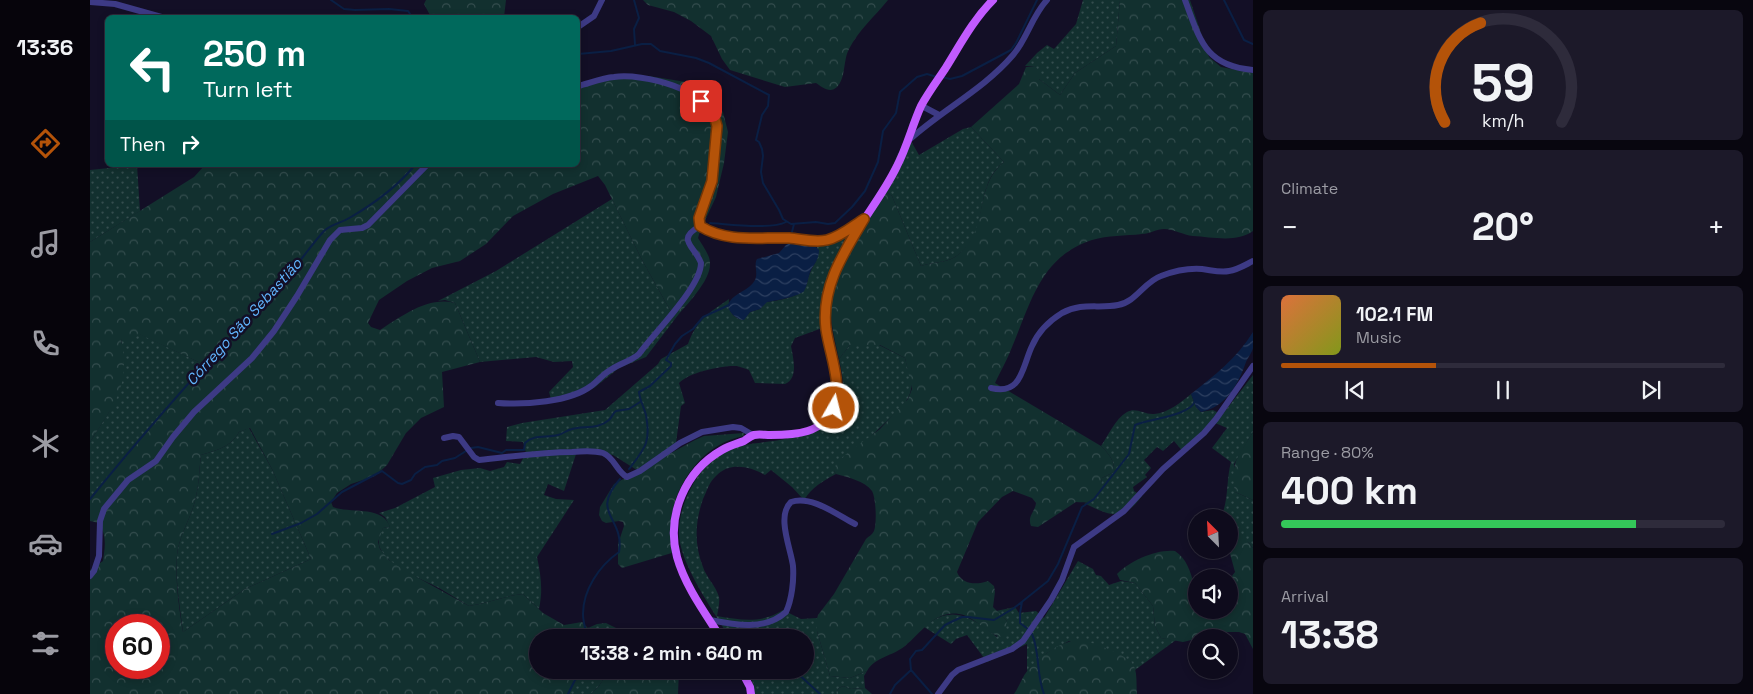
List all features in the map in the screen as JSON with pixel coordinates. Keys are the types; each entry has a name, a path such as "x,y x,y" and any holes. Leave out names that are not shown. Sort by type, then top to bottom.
{"main road":[{"path":"716,629 688,582 678,559 674,536 678,507 683,492 697,470 720,451 753,435 791,435 811,431 823,422 834,408 838,390 826,331 826,304 828,290 835,270 864,219 898,166 922,106 974,22 993,0"},
{"path":"746,679 751,694"}],"street":[{"path":"580,26 594,16 602,0"},
{"path":"908,141 939,115 975,89 1013,56 1020,46 1032,20 1047,0"},
{"path":"1185,0 1196,30 1209,53 1225,65 1236,69 1253,70"},
{"path":"90,2 115,4 154,15"},
{"path":"580,85 615,76 666,83 694,96 714,115 717,126 712,181 699,218 700,226 709,232 738,238 787,238 819,242 834,238 864,219"},
{"path":"922,106 939,115"},
{"path":"90,576 94,571 99,556 101,515 122,487 132,476 156,462 187,420 252,358 274,331 330,240 340,230 362,228 368,225 425,167"},
{"path":"498,403 523,404 580,392 591,386 612,368 633,359 639,354 675,310 698,275 701,263 688,241 688,235 692,230 700,226"},
{"path":"991,388 1000,391 1012,387 1018,381 1037,337 1052,319 1064,312 1088,305 1119,305 1125,303 1151,281 1170,273 1192,269 1228,272 1253,261"},
{"path":"938,694 958,670 1012,650 1023,641 1051,600 1062,580 1074,547 1124,511 1163,469 1211,426 1253,366"},
{"path":"444,438 459,437 474,457 479,460 558,452 586,451 602,453 608,456 623,475 627,477 640,471 680,443 702,432 733,427 741,428 753,435"},
{"path":"710,620 751,625 770,622 786,612 791,596 793,568 785,524 787,509 791,502 812,503 855,524"}],"green space":[{"path":"426,0 506,0 504,15 430,15 424,4"},
{"path":"643,0 888,0 853,42 847,53 842,79 837,87 832,90 816,83 785,87 730,70 722,59 711,36 691,21 674,12 648,5"},
{"path":"1083,0 1120,0 1116,46 1075,73 1060,95 1039,79 1035,66 1025,66 1047,45 1054,49 1076,24"},
{"path":"1120,0 1190,0 1209,57 1221,67 1253,73 1253,231 1247,235 1232,238 1193,236 1164,229 1145,234 1104,237 1074,248 1060,258 1039,285 995,383 1101,446 1114,464 1114,472 1102,478 1100,490 1096,498 1089,502 1076,502 1038,527 1031,526 1030,523 1036,503 1032,498 1013,491 1002,497 978,522 957,572 966,582 979,583 988,581 994,586 993,607 1007,621 1003,637 993,634 971,618 959,614 943,615 929,624 905,646 879,660 870,666 867,671 850,678 830,676 817,631 816,622 818,615 834,594 866,539 873,532 876,517 872,491 856,480 836,474 834,471 837,461 880,429 908,399 912,389 905,358 880,345 850,345 839,359 831,316 832,295 838,273 884,190 892,196 921,266 951,259 966,247 978,223 988,184 994,172 1004,162 971,127 1019,84 1026,67 1035,66 1040,73 1039,79 1060,95 1075,73 1116,46"},
{"path":"618,76 649,76 686,82 706,95 723,112 728,132 724,163 716,197 698,238 710,260 709,270 702,285 675,319 642,260 605,185 598,176 553,194 513,216 486,244 460,261 432,268 407,281 379,300 368,323 371,327 380,330 406,313 425,305 435,302 455,303 480,362 442,372 444,407 421,418 406,433 387,465 375,476 351,484 337,493 331,502 333,507 366,511 381,516 390,527 383,528 378,542 380,549 389,560 469,606 523,594 543,613 564,625 582,622 589,629 529,629 529,679 577,679 569,690 570,694 90,694 90,570 103,561 105,542 99,523 90,521 90,498 205,365 139,334 134,339 121,339 124,356 122,383 113,405 90,442 90,242 194,177 203,167 580,167 580,85","holes":["250,428 272,469 311,559 245,589 183,632 177,584 177,555 180,541 195,501 201,455 228,445 239,432"]},
{"path":"971,127 1004,162 994,172 988,184 979,223 967,247 951,259 921,266 892,196 884,190 898,153 902,152 911,141 919,155 963,129"},
{"path":"137,167 140,211 90,242 90,170"},
{"path":"612,199 642,260 675,319 646,357 619,368 594,388 551,399 549,392 573,367 572,361 554,362 536,357 480,362 455,303 445,300 438,301 496,271"},
{"path":"856,229 832,273 825,327 795,338 791,346 794,373 789,381 785,384 755,383 749,370 737,366 715,368 690,376 679,383 685,403 681,406 675,450 640,472 613,455 577,451 564,491 548,484 544,495 556,499 574,500 537,557 541,583 539,609 523,594 469,606 439,588 399,568 381,550 379,542 380,533 383,528 390,527 385,517 379,513 395,508 435,487 433,478 461,470 480,468 490,471 504,467 507,462 520,464 526,453 523,442 506,441 507,427 605,410 658,364 661,359 688,344 695,328 700,322 729,299 731,312 743,320 750,312 760,309 766,302 798,294 806,286 817,258 817,247 814,245 820,241 842,237"},
{"path":"138,333 205,365 90,498 90,442 109,412 122,344 121,339"},
{"path":"850,345 879,345 905,358 911,389 901,408 834,471 836,474 814,488 804,500 792,487 771,470 765,475 752,469 739,467 733,467 721,472 710,484 703,499 698,516 697,541 704,571 719,597 717,616 751,620 767,617 783,610 801,619 817,618 817,631 830,676 850,678 867,671 864,676 865,688 851,689 843,686 835,694 754,694 752,679 814,679 814,629 724,629 702,593 684,558 679,533 680,519 686,499 699,475 707,465 723,453 739,446 789,438 830,419 836,413 840,407 843,391 839,359"},
{"path":"1253,375 1253,432 1234,464 1235,492 1253,500 1253,548 1238,535 1238,509 1224,509 1231,462 1212,448 1227,428 1215,423 1184,453 1174,441 1163,451 1157,447 1144,460 1151,468 1145,475 1147,477 1133,487 1134,491 1142,496 1129,510 1116,514 1109,513 1084,503 1091,500 1097,494 1102,478 1114,472 1114,464 1111,458 1101,446 1115,423 1127,412 1134,410 1151,414 1164,412 1191,394 1196,407 1201,412 1213,410 1222,415"},
{"path":"249,428 272,469 311,559 245,589 183,632 177,584 177,555 180,541 195,501 201,455 228,445 239,432"},
{"path":"1253,432 1253,500 1235,492 1234,473 1236,460"},
{"path":"744,433 744,436 718,446 707,454 696,464 681,487 672,514 675,552 622,568 618,564 618,544 624,526 623,522 606,523 602,521 599,515 600,507 614,484 704,436"},
{"path":"1238,533 1242,535 1253,548 1253,649 1245,634 1238,632 1238,629 1188,629 1188,641 1183,642 1161,638 1155,626 1153,606 1135,583 1120,580 1117,574 1122,569 1144,557 1160,552 1175,551 1188,569 1188,619 1238,619 1238,569 1234,569 1231,559 1238,559"},
{"path":"1078,561 1093,569 1096,575 1101,576 1109,585 1121,581 1135,583 1153,606 1155,626 1161,638 1176,640 1135,670 1131,662 1069,641 1047,653 1027,671 1027,644 987,662 967,635 956,639 951,644 924,627 944,616 962,616 971,619 997,637 1007,621 996,611 1015,607 1019,613 1036,611 1044,618"},
{"path":"606,623 618,629 588,628"},
{"path":"1077,640 1090,642 1128,659 1134,666 1137,694 1014,694 1026,673 1038,660 1056,647"},
{"path":"577,679 603,679 591,694 570,694 569,690"},
{"path":"603,679 679,679 678,694 591,694"},
{"path":"843,686 851,689 865,688 872,694 835,694"}],"water":[{"path":"791,242 814,245 819,250 818,258 804,291 767,302 760,309 750,312 744,320 736,317 731,313 728,305 733,298 755,280 757,259 779,253"},
{"path":"1253,332 1253,348 1235,387 1224,400 1210,409 1201,412 1196,407 1191,394 1232,358"}],"waterway":[{"path":"331,0 344,9 389,9 408,11 411,15"},
{"path":"634,0 639,18 634,29 635,45"},
{"path":"942,77 950,79 962,76 1011,50 1037,0"},
{"path":"1224,0 1244,40 1253,44"},
{"path":"580,54 651,44 660,51 696,58 709,63 769,95 768,106 762,115 756,140 762,149 761,172 763,183 783,219 791,224 835,223 852,207 865,191 878,162 883,131 896,113 900,92 917,77 927,74 937,77"},
{"name":"Córrego São Sebastião","path":"90,499 162,413 293,270 324,231 360,212 377,200 413,167"},
{"path":"710,223 771,226 786,222"},
{"path":"792,232 794,224"},
{"path":"629,469 643,450 648,432 646,415 639,392 650,386 671,366 671,363 666,360 682,336 693,329 703,317 729,305"},
{"path":"932,694 911,670 910,659 916,651 922,650 945,625 962,617 994,620 1014,608 1048,581 1058,564 1082,507 1094,499 1129,454 1135,425 1177,414 1192,406 1195,401"},
{"path":"471,448 478,447 502,453 506,450 524,450 525,443 532,438 554,436 572,429 601,425 609,420 616,411 629,409 640,402"},
{"path":"272,534 301,523 317,514 342,492 382,471 402,484 411,480 415,474 425,467 437,465 442,461 455,458 466,451"},
{"path":"585,629 583,614 589,588 599,571 619,552 619,540 610,516 608,500 611,491 620,479"},
{"path":"1022,602 1020,623 1028,629"},
{"path":"1032,634 1044,694"},
{"path":"890,694 895,685 911,670"},
{"path":"568,694 576,679"},
{"path":"804,679 820,694"}],"route":[{"path":"701,101 714,115 717,126 712,181 710,191 700,213 700,226 709,232 723,236 756,239 802,239 819,242 834,238 864,219 835,270 828,290 825,317 826,331 838,390 834,408"}]}
